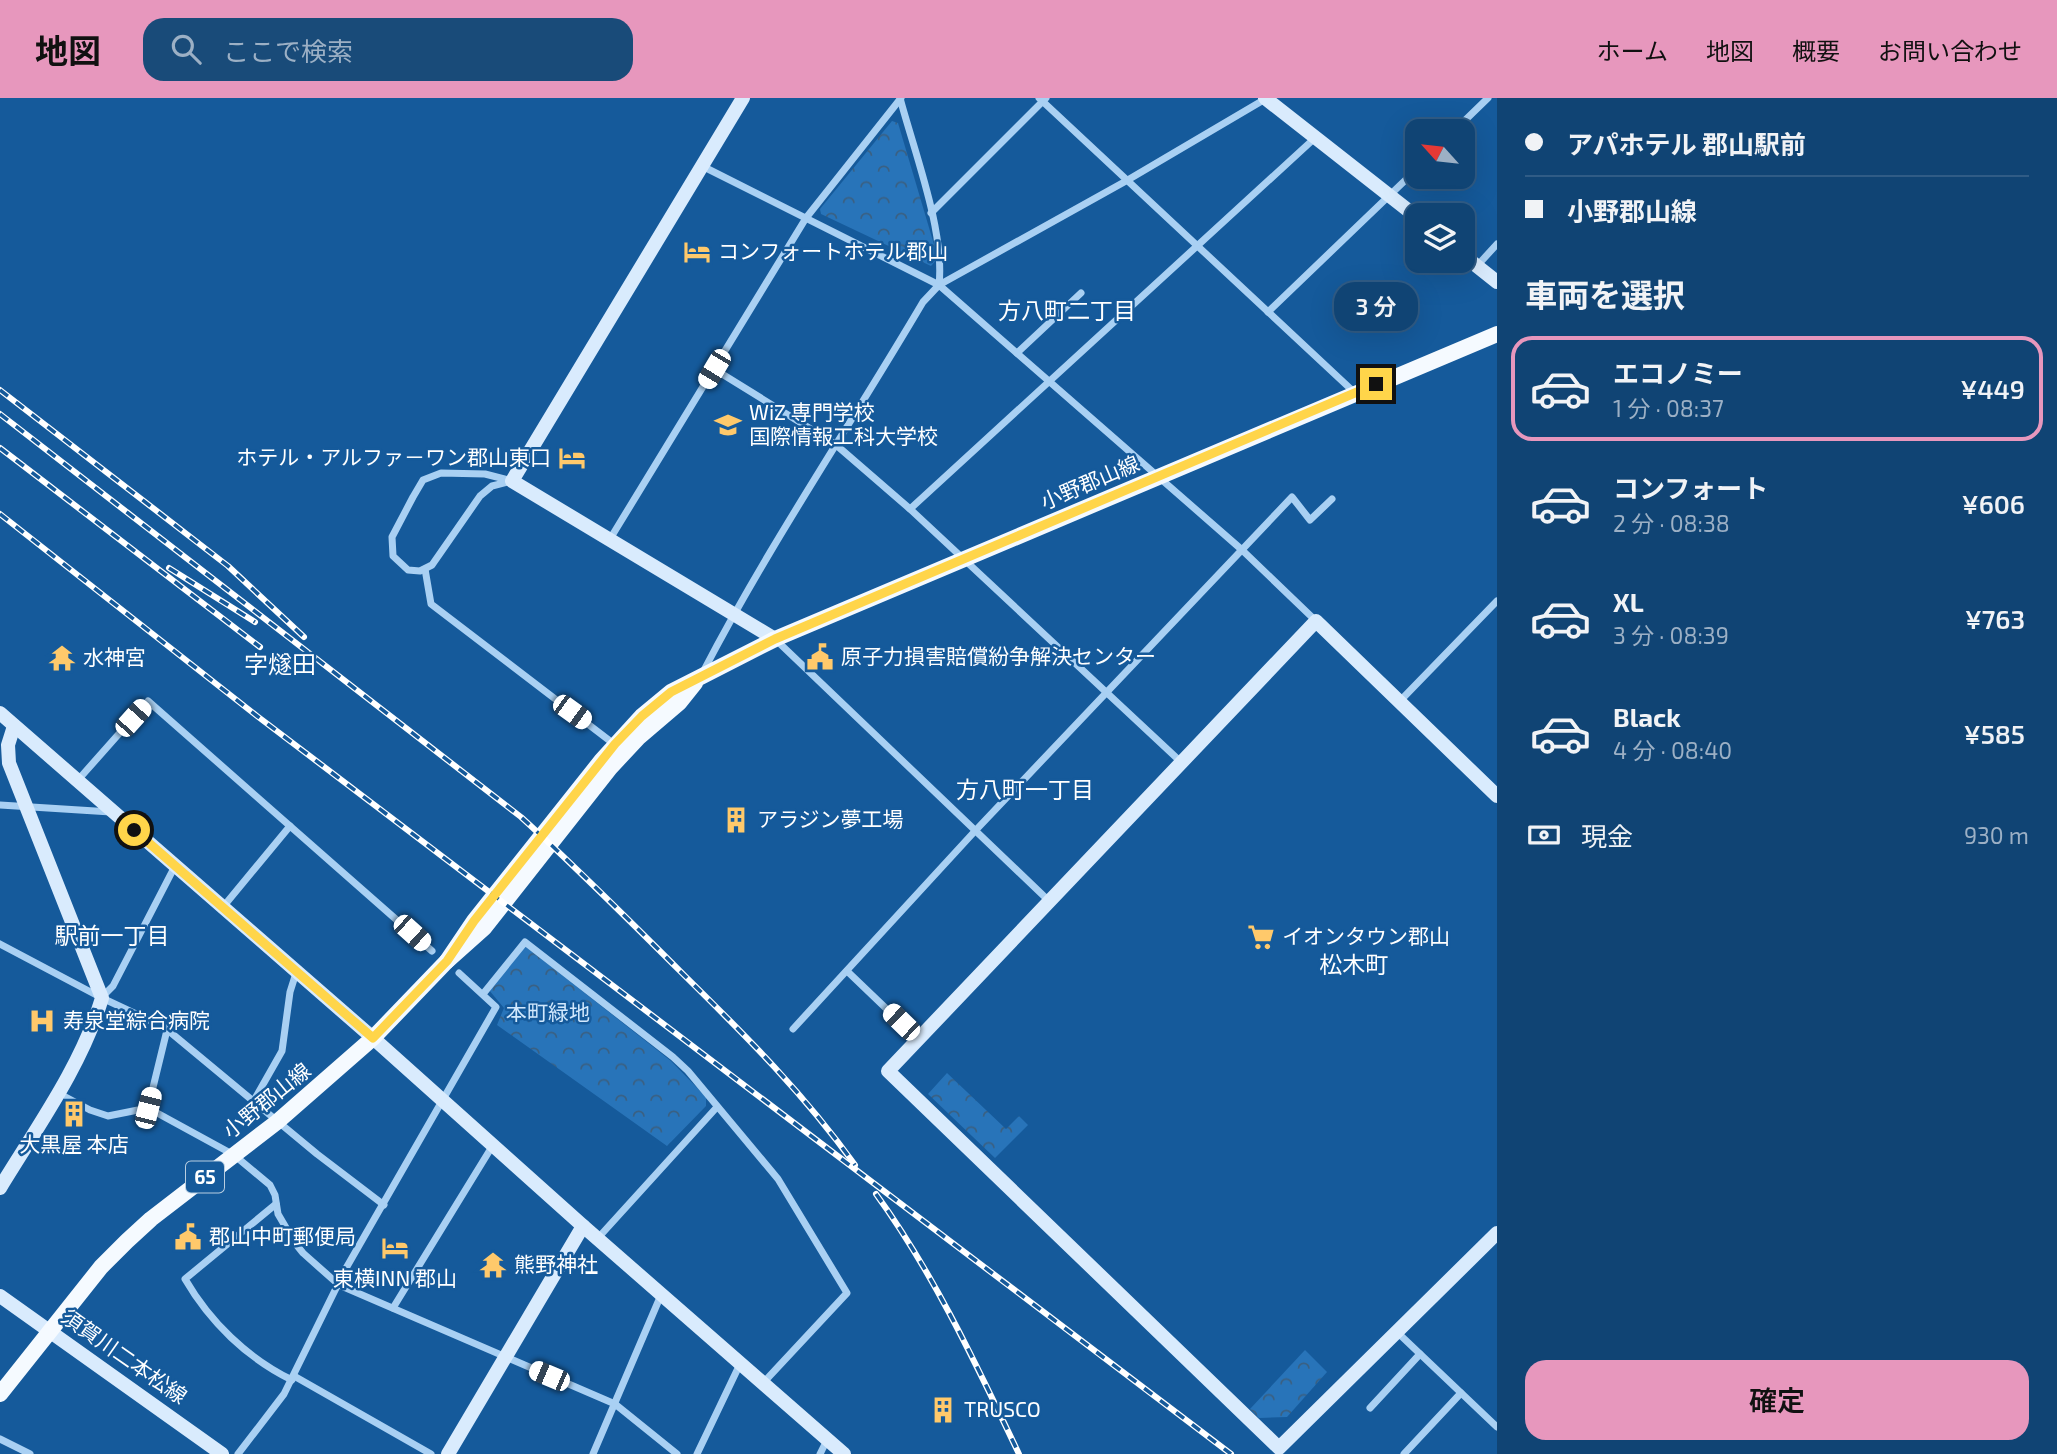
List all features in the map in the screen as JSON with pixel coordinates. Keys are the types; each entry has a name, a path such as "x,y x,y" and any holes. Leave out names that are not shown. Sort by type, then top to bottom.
{"main road":[{"name":"小野郡山線","path":"0,1394 49,1330 127,1241 151,1219 277,1122 373,1038 447,961 479,925 577,799 615,744 659,702 701,676 775,639 1497,334"},
{"name":"小野郡山線","path":"577,799 652,725 679,703 701,676"}],"street":[{"path":"743,98 512,481 492,486 480,496 438,560 425,569 412,571 401,566 393,556 390,543 423,480 435,474 460,473 495,475 512,481 775,639 1049,902"},
{"path":"900,98 931,213 941,261 939,285"},
{"path":"609,540 806,218 900,98"},
{"path":"701,676 734,613 835,444 923,302 939,285 1126,181 1266,98 1405,208"},
{"path":"1466,119 1488,98"},
{"path":"931,213 1043,99 1126,181 1354,393"},
{"path":"910,509 1316,137"},
{"path":"702,166 939,285 1241,549 1497,796"},
{"path":"1268,312 1405,181"},
{"path":"1497,244 1477,266 1497,282"},
{"path":"1017,353 1081,293"},
{"path":"714,369 835,444 910,509 1181,762"},
{"path":"793,1029 975,831 1292,497 1310,520 1332,499"},
{"path":"425,569 431,604 615,744"},
{"path":"1400,701 1497,601"},
{"path":"1316,621 888,1071 1276,1451 1497,1233"},
{"path":"78,781 148,701 432,951"},
{"path":"0,713 844,1454"},
{"path":"14,726 7,754 13,774 102,998"},
{"path":"0,805 113,812"},
{"path":"222,907 290,826"},
{"path":"0,1188 58,1093 94,1024 102,998 113,986 175,866"},
{"path":"482,994 525,942 673,1057 778,1180 847,1293 763,1383"},
{"path":"0,943 167,1030 277,1122 384,1205"},
{"path":"847,971 919,1040"},
{"path":"253,1102 282,1051 290,992 296,973"},
{"path":"238,1454 284,1394 339,1285 496,1007 459,973"},
{"path":"148,1108 167,1030"},
{"path":"58,1093 108,1116 148,1108 234,1155 270,1185 278,1214 295,1243 339,1285 615,1404 677,1454"},
{"path":"597,1239 718,1107"},
{"path":"393,1308 493,1144"},
{"path":"276,1204 185,1279 210,1315 265,1367 293,1378 431,1454"},
{"path":"448,1454 583,1226"},
{"path":"593,1454 662,1294"},
{"name":"須賀川二本松線","path":"0,1296 222,1454"},
{"path":"1396,1331 1497,1427"},
{"path":"1370,1408 1420,1354"},
{"path":"697,1454 741,1363"},
{"path":"1404,1454 1461,1393"},
{"path":"0,1439 25,1453"},
{"path":"820,1454 827,1439"}],"green space":[{"path":"892,121 898,123 938,258 931,266 821,214 820,209"},
{"name":"本町緑地","path":"525,946 671,1061 706,1097 706,1106 667,1146 497,1025 504,1008 489,990"},
{"path":"947,1073 1006,1129 1019,1116 1028,1125 995,1158 928,1094"},
{"path":"1305,1350 1327,1372 1287,1417 1259,1418 1250,1409"}],"railway":[{"path":"0,390 228,566 304,637"},
{"path":"0,414 521,817 604,895 753,1044 816,1114 855,1165"},
{"path":"0,448 260,647"},
{"path":"0,514 257,716 1231,1454"},
{"path":"169,568 255,622"},
{"path":"876,1194 935,1288 1019,1454"}],"place":[{"name":"コンフォートホテル郡山","path":"697,252"},
{"name":"WiZ 専門学校 国際情報工科大学校","path":"728,425"},
{"name":"ホテル・アルファ－ワン郡山東口","path":"572,458"},
{"name":"原子力損害賠償紛争解決センター","path":"820,657"},
{"name":"水神宮","path":"62,658"},
{"name":"アラジン夢工場","path":"736,820"},
{"name":"イオンタウン郡山","path":"1261,937"},
{"name":"寿泉堂綜合病院","path":"42,1021"},
{"name":"大黒屋 本店","path":"74,1114"},
{"name":"郡山中町郵便局","path":"188,1237"},
{"name":"東横INN 郡山","path":"395,1248"},
{"name":"熊野神社","path":"493,1265"},
{"name":"TRUSCO","path":"943,1410"}],"district":[{"name":"方八町二丁目","path":"1067,311"},
{"name":"字燧田","path":"280,665"},
{"name":"方八町一丁目","path":"1025,790"},
{"name":"駅前一丁目","path":"112,936"},
{"name":"松木町","path":"1354,965"}],"route":[{"path":"134,830 373,1038 447,961 474,921 615,744 642,716 671,692 775,639 1376,384"}]}
